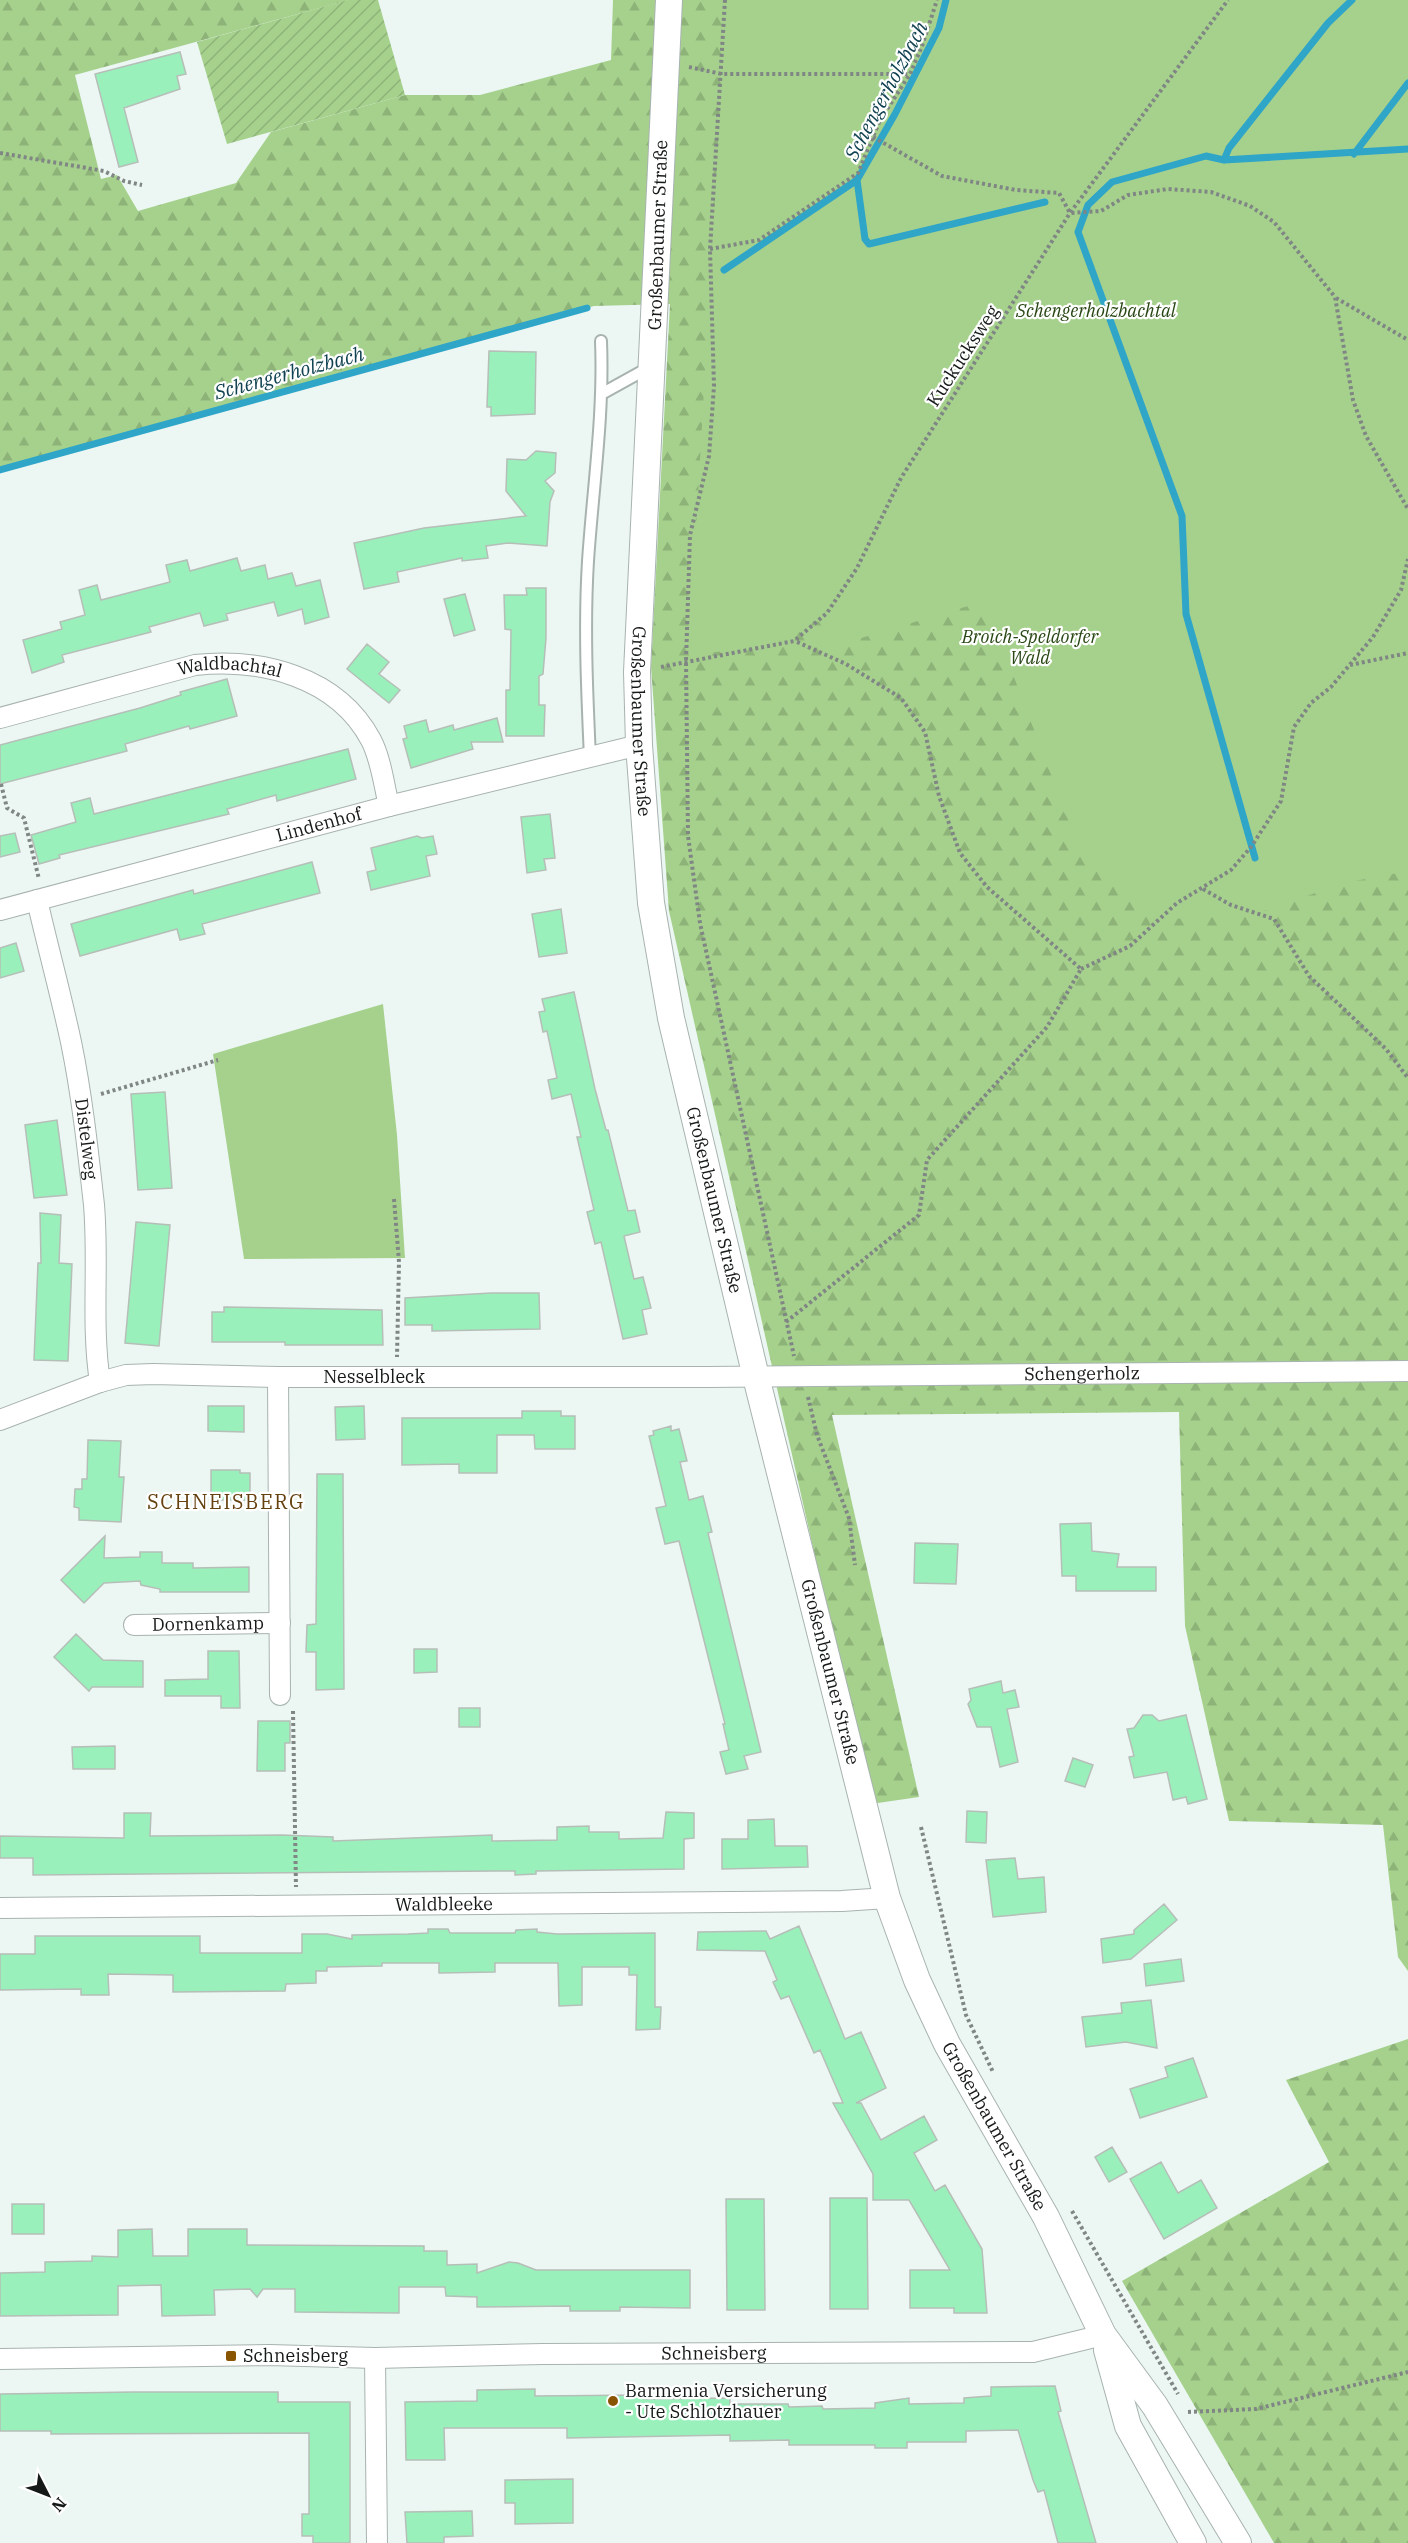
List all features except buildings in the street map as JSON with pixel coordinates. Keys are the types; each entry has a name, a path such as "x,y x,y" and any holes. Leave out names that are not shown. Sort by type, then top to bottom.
{"street":[{"name":"Großenbaumer Straße","path":"669,0 637,672 639,745 651,903 671,1018 756,1377 887,1898 917,1980 947,2044 1046,2217 1103,2335 1128,2426 1193,2543"},
{"name":"Waldbachtal","path":"0,717 195,666 219,663 269,667 296,675 318,687 356,719 371,741 389,806"},
{"name":"Lindenhof","path":"0,910 389,806 639,745"},
{"name":"Distelweg","path":"40,899 72,1043 94,1207 98,1289 95,1352 100,1382"},
{"name":"Schengerholz","path":"756,1377 1408,1371"},
{"name":"Nesselbleck","path":"0,1420 100,1382 126,1375 756,1377"},
{"name":"Dornenkamp","path":"278,1377 280,1695"},
{"name":"Dornenkamp","path":"134,1625 280,1623"},
{"name":"Waldbleeke","path":"0,1908 819,1901 887,1898"},
{"name":"Großenbaumer Straße","path":"1103,2335 1155,2406 1238,2543"},
{"name":"Schneisberg","path":"0,2359 269,2355 375,2358 543,2354 1033,2352 1103,2335"},
{"path":"375,2358 377,2543"}],"lane":[{"path":"590,758 585,661 588,562 603,393 601,341"},
{"path":"603,393 653,365"}],"path":[{"path":"725,0 710,249 714,386 709,456 690,535 686,661 688,836 700,923 798,1376 807,1394 817,1435 849,1518 855,1565"},
{"path":"710,249 759,240 858,173 880,120 909,74 922,46 937,0"},
{"name":"Kuckucksweg","path":"686,661 794,641 827,613 856,568 901,478 1070,213 1228,0"},
{"path":"665,62 722,74 909,74"},
{"path":"873,136 888,147 942,176 1016,190 1059,194 1070,213 1101,211 1128,195 1168,189 1211,192 1250,206 1274,222 1335,297 1408,340"},
{"path":"0,153 104,171 124,181 142,185"},
{"path":"1335,297 1353,400 1366,436 1408,509"},
{"path":"786,1322 919,1215 927,1160 1047,1027 1081,969 1130,946 1177,903 1231,870 1251,847 1281,801 1294,727 1311,703 1331,687 1373,637 1401,590 1408,559"},
{"path":"794,641 846,664 901,698 925,732 939,796 960,853 987,887 1081,969"},
{"path":"1349,665 1408,653"},
{"path":"1,784 8,808 24,818 40,899"},
{"path":"1203,889 1231,905 1274,918 1309,976 1386,1049 1408,1078"},
{"path":"80,1100 218,1060"},
{"path":"394,1199 399,1262 397,1376"},
{"path":"280,1695 293,1708 296,1905"},
{"path":"921,1827 966,2015 998,2082"},
{"path":"1068,2203 1194,2422"},
{"path":"1188,2412 1256,2409 1408,2372"}],"green space":[{"name":"Broich-Speldorfer Wald","path":"0,0 349,0 75,75 101,179 117,175 138,211 236,183 271,132 405,95 480,95 611,60 613,0 1408,0 1408,1971 1398,1957 1383,1825 1229,1821 1185,1626 1179,1412 832,1415 919,1797 871,1804 669,911 651,667 670,304 594,306 0,467"},
{"path":"348,0 378,0 405,95 227,144 197,42"},
{"name":"Schengerholzbachtal","path":"726,0 1408,0 1408,871 1344,883 1249,916 1169,919 1104,871 1074,835 985,601 821,650 822,622 814,621 774,640 699,655 694,641 693,584"},
{"path":"383,1004 397,1135 405,1258 244,1259 213,1054"},
{"path":"1408,2039 1408,2543 1274,2543 1122,2281 1329,2162 1286,2080"}],"waterway":[{"name":"Schengerholzbach","path":"724,270 857,180 895,114 939,28 946,0"},
{"path":"1224,160 1229,148 1328,23 1352,0"},
{"path":"1354,154 1408,83"},
{"path":"1255,858 1186,614 1182,516 1078,232 1088,205 1112,182 1206,156 1224,160 1408,149"},
{"path":"857,180 865,239 869,244 1045,202"},
{"name":"Schengerholzbach","path":"0,470 587,308"}],"place":[{"name":"Schneisberg","path":"231,2356"},
{"name":"Barmenia Versicherung - Ute Schlotzhauer","path":"613,2401"}],"district":[{"name":"SCHNEISBERG","path":"226,1502"}]}
